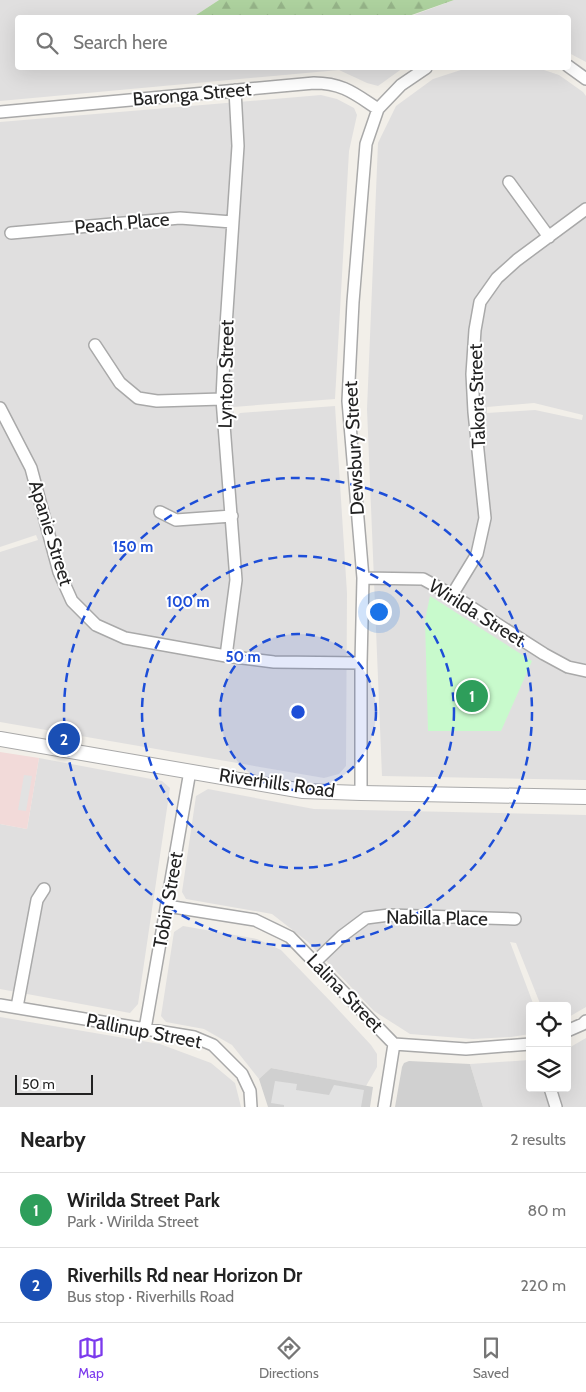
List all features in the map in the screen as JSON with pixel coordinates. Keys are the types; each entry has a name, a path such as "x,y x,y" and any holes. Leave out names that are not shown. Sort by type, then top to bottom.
{"street":[{"path":"571,68 586,79"},
{"name":"Dewsbury Street","path":"361,793 362,578 348,401 353,302 366,144 378,109 401,85 423,70"},
{"name":"Baronga Street","path":"0,112 314,83 329,83 349,90 378,109"},
{"name":"Lynton Street","path":"226,656 236,580 222,399 238,146 235,90"},
{"path":"509,182 549,237"},
{"name":"Takora Street","path":"452,594 477,554 485,518 472,374 475,330 480,302 496,278 516,260 586,209"},
{"name":"Peach Place","path":"11,233 180,218 232,222"},
{"path":"95,345 120,383 138,398 157,402 222,399"},
{"name":"Apanie Street","path":"0,408 31,468 59,572 72,601 96,626 125,638 226,656 274,662 361,663"},
{"path":"160,512 176,520 232,516"},
{"name":"Wirilda Street","path":"362,578 423,579 452,594 544,654 568,666 586,671"},
{"name":"Riverhills Road","path":"0,739 303,791 586,797"},
{"name":"Tobin Street","path":"145,1029 190,771"},
{"path":"17,1007 37,900 44,889"},
{"name":"Lalina Street","path":"167,906 255,920 290,937 394,1044 466,1049 526,1044"},
{"name":"Nabilla Place","path":"315,962 342,936 366,918 389,915 515,919"},
{"name":"Pallinup Street","path":"0,1005 194,1037 213,1045 242,1074 250,1091 251,1107"},
{"path":"571,1028 586,1021"},
{"path":"384,1107 394,1044"},
{"path":"551,1092 556,1107"}],"shaded area":[{"path":"0,0 219,0 196,15 15,15 15,70 339,70 0,101"},
{"path":"454,0 586,0 586,62 571,54 571,15 414,15"},
{"path":"339,70 400,70 378,86"},
{"path":"461,70 544,70 559,75 586,96 586,780 382,776 367,409 378,143 396,106 433,79","holes":["534,403 583,415 582,420 535,410 487,413 487,407"]},
{"path":"321,95 337,99 354,108 357,115 349,151 335,399 233,407 235,418 240,413 335,406 347,593 346,766 339,774 324,778 0,722 0,552 38,540 36,535 0,547 0,122"},
{"path":"0,752 39,758 27,829 0,824"},
{"path":"39,758 162,781 170,788 138,1004 130,1013 0,989 0,824 27,829"},
{"path":"24,775 32,776 26,811 18,810"},
{"path":"208,789 314,809 586,815 586,1007 571,1016 571,1002 539,1002 516,943 510,942 532,1002 526,1002 526,1035 473,1039 410,1034 374,1011 308,942 272,914 186,899 182,892 196,796"},
{"path":"183,926 257,939 281,950 371,1045 377,1054 377,1067 366,1086 271,1068 259,1079 232,1045 204,1029 166,1022 161,1016 174,932"},
{"path":"0,1017 160,1044 211,1063 235,1083 241,1107 0,1107"},
{"path":"586,1038 586,1107 483,1107 470,1064 526,1060 526,1092 571,1092 571,1047"},
{"path":"409,1061 470,1064 483,1107 395,1107 402,1067 404,1063"},
{"path":"271,1068 373,1087 370,1107 268,1107 259,1079"},
{"path":"275,1081 297,1084 296,1090 329,1095 334,1085 364,1090 361,1107 284,1107 284,1105 271,1103"}],"green space":[{"path":"219,0 454,0 412,15 196,15"},
{"path":"430,596 532,661 501,731 428,731 425,620"}],"place":[{"name":"Wirilda Street Park","path":"472,696"},
{"name":"Riverhills Rd near Horizon Dr","path":"64,739"}]}
